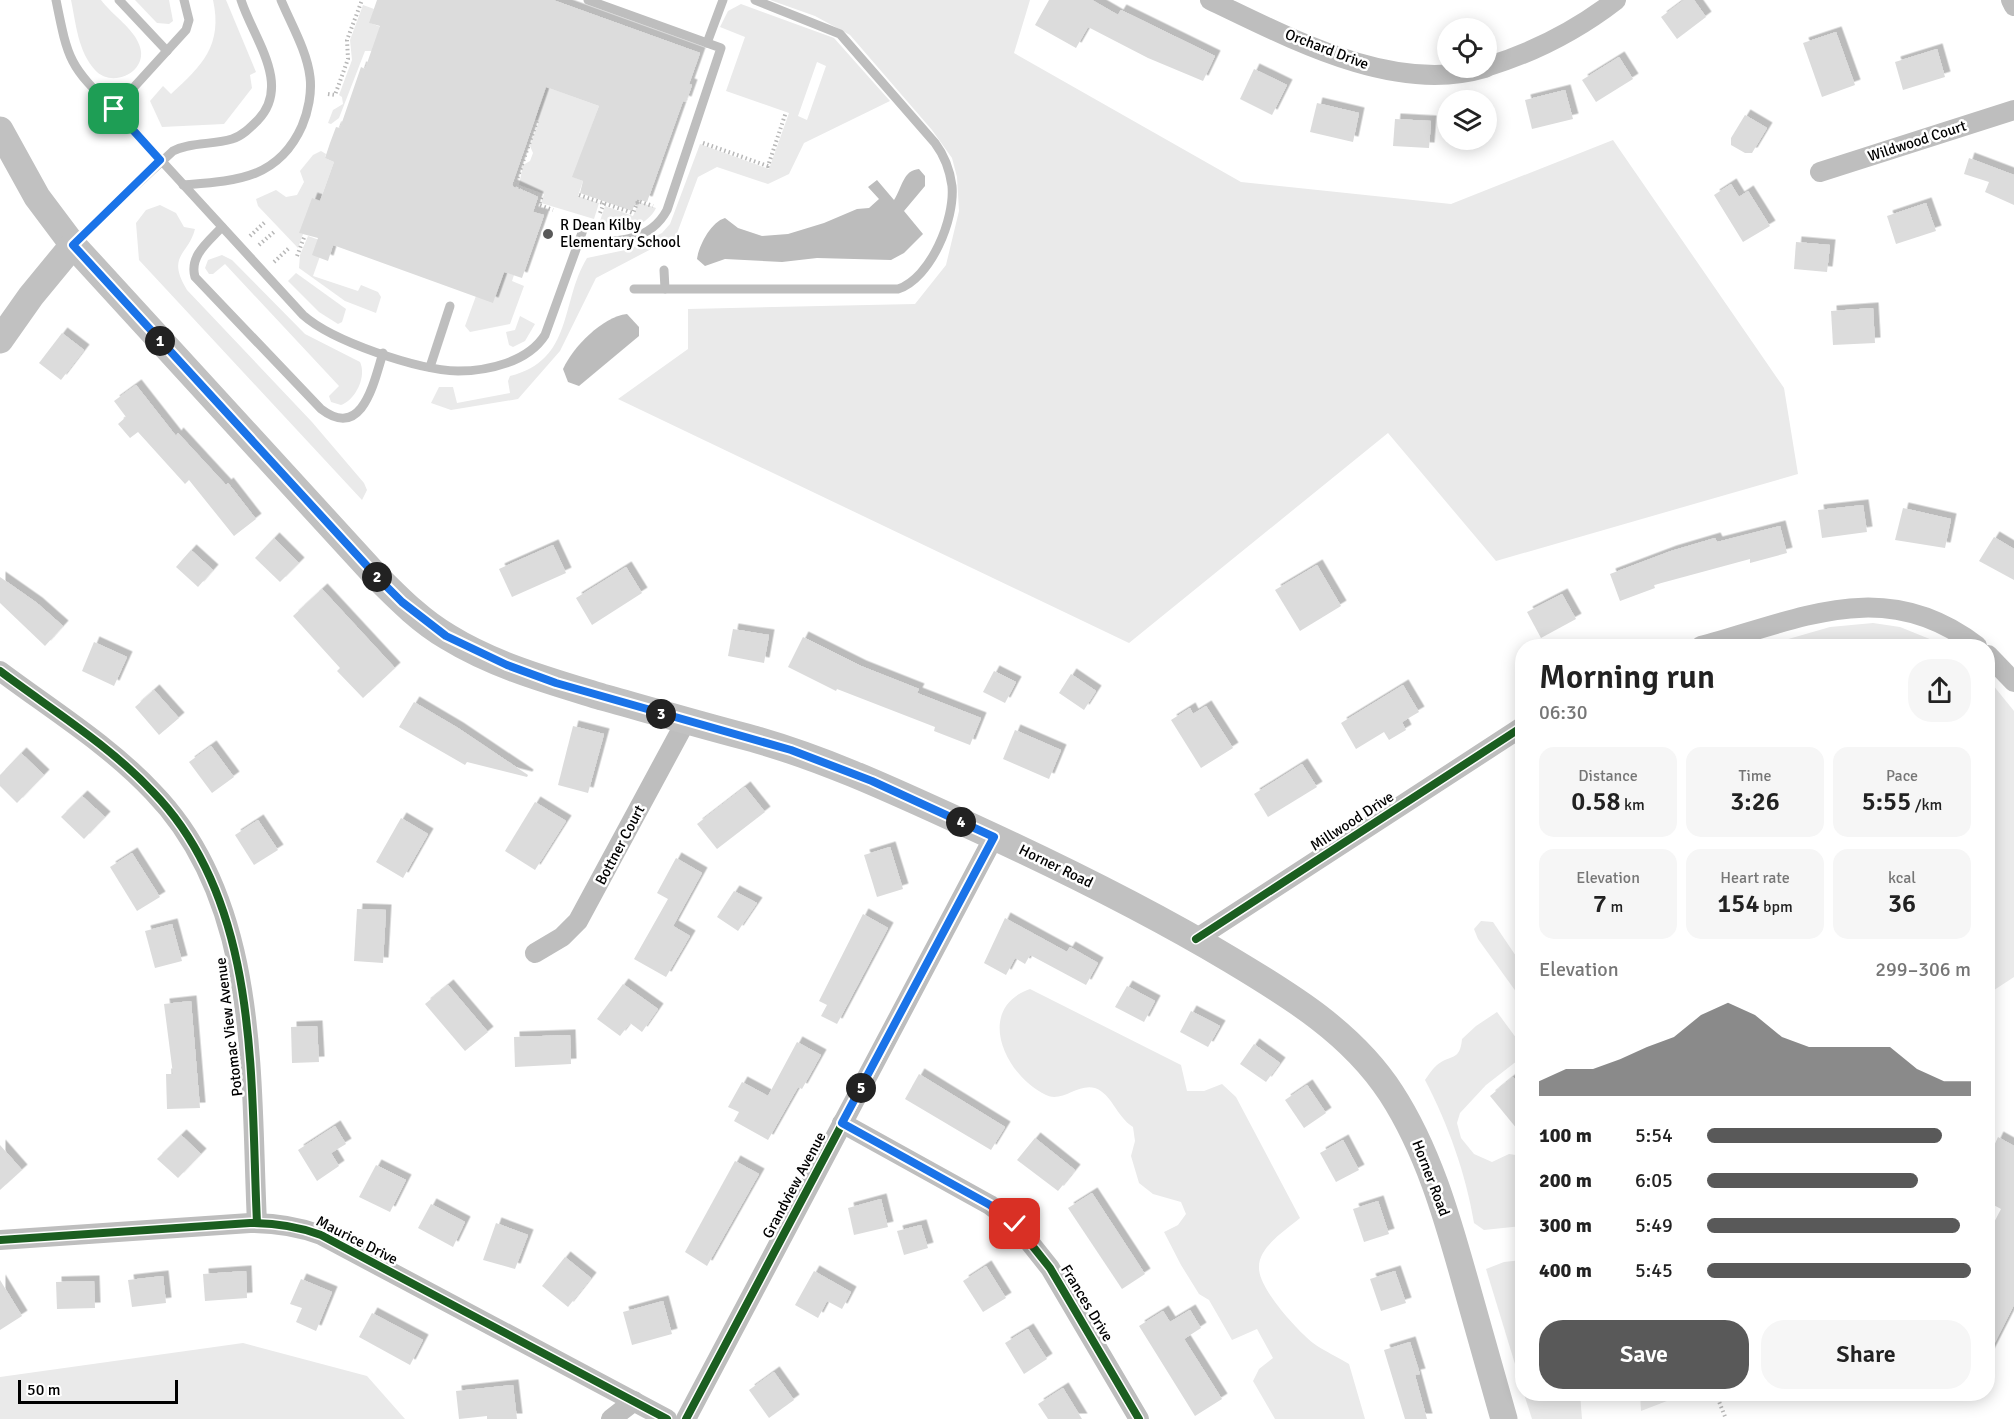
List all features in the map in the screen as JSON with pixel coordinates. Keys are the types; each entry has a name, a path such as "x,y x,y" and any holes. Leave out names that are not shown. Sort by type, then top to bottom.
{"main road":[{"name":"Horner Road","path":"0,130 37,197 73,245 379,579 425,621 470,650 556,683 791,750 872,781 1111,893 1196,939 1322,1019 1360,1053 1393,1095 1413,1131 1443,1209 1503,1419"},
{"path":"0,340 31,296 73,245"}],"street":[{"name":"Orchard Drive","path":"1210,0 1346,59 1382,70 1437,75"},
{"name":"Orchard Drive","path":"1497,64 1556,41 1591,20 1616,0"},
{"path":"2012,0 2014,6"},
{"name":"Wildwood Court","path":"1820,172 2014,110"},
{"path":"1727,639 1834,610 1877,606 1905,610 1931,618 1968,639"},
{"path":"1995,662 2014,682"},
{"name":"Potomac View Avenue","path":"0,671 126,765 155,793 180,825 201,860 218,896 232,943 243,1007 250,1077 257,1223"},
{"name":"Bottner Court","path":"535,953 562,938 578,921 686,721"},
{"name":"Millwood Drive","path":"1196,939 1515,732"},
{"name":"Grandview Avenue","path":"686,1419 994,837"},
{"name":"Frances Drive","path":"842,1123 990,1205 1015,1224 1050,1268 1139,1419"},
{"name":"Maurice Drive","path":"0,1240 278,1223 321,1235 667,1419"},
{"path":"611,1419 634,1401"}],"lane":[{"path":"56,0 70,60 83,80 114,109 303,315 321,330 383,353 430,367 460,371 510,361 534,350 544,335 583,230"},
{"path":"119,0 167,51"},
{"path":"114,109 188,26 184,0"},
{"path":"73,245 160,160 173,151 188,146 239,136 252,126 268,106 272,94 272,79 242,0"},
{"path":"183,185 251,176 272,166 295,140 307,110 310,76 281,0"},
{"path":"578,243 617,242 635,237 656,226 667,210 721,48 588,0"},
{"path":"707,43 723,0"},
{"path":"634,289 898,289 912,282 926,266 949,218 952,188 941,151 849,43 834,30 754,0"},
{"path":"222,227 196,256 193,264 195,277 321,410 339,419 361,409 368,399 383,353"},
{"path":"664,270 665,289"},
{"path":"430,367 450,306"}],"path":[{"path":"328,94 335,95 342,77 349,56 347,40 362,0"},
{"path":"691,139 768,166 786,112"},
{"path":"537,121 514,185 542,195 539,205 553,210"},
{"path":"579,195 633,213 638,201 667,210"},
{"path":"600,213 604,203"},
{"path":"297,256 305,235"},
{"path":"263,272 289,248"},
{"path":"1719,1401 1726,1419"}],"shaded area":[{"path":"71,0 101,0 128,28 140,47 139,64 134,70 119,78 110,78 95,70 81,46"},
{"path":"135,0 169,0 173,21 169,24 157,23"},
{"path":"213,0 226,0 256,72 250,75 252,88 224,124 162,127 150,101 163,86 171,94 201,64 215,30"},
{"path":"770,0 1030,0 1014,53 1241,182 1451,204 1613,140 1784,388 1798,474 1496,561 1388,433 1129,643 618,399 688,349 688,309 915,304 946,265 959,211 957,177 952,158 932,130 850,35 815,16"},
{"path":"741,4 834,38 890,101 804,143 789,174 768,184 717,167 698,177 676,236 596,278 560,351 518,399 451,410 431,403 439,387 453,387 457,403 510,393 508,381 510,376 531,368 545,357 555,343 587,258 630,249 662,233 670,224 700,144 769,169 789,113 726,91 745,37 720,27 728,11","holes":["817,62 826,66 807,120 798,116"]},
{"path":"363,5 374,9 370,23 447,51 365,51 339,118 331,124 328,123 333,110 343,104 342,97 339,95 352,60 350,40"},
{"path":"464,57 599,106 573,177 583,181 578,196 599,203 594,219 541,203 544,194 519,185 523,165 530,161 533,153 530,146 539,121 535,119 538,111"},
{"path":"321,151 326,154 325,158 334,162 320,201 312,199 300,233 303,234 298,248 258,206 256,199 276,190 286,197 297,195 304,182 300,171 313,155"},
{"path":"919,169 925,176 925,186 904,211 923,234 904,253 891,260 817,258 782,262 725,259 705,266 697,259 700,247 707,235 720,220 725,218 738,228 762,236 788,234 824,223 857,209 869,208 879,199 868,187 877,180 894,200 906,176"},
{"path":"639,202 656,208 646,221 623,230 598,227 605,206 633,216"},
{"path":"160,205 176,213 184,227 195,229 178,262 178,270 187,290 312,422 364,483 367,490 362,500 139,260 136,223 146,210"},
{"path":"308,236 325,242 313,276 358,291 361,285 378,292 381,297 376,313 345,301 299,268 300,255"},
{"path":"222,255 232,260 305,334 360,362 361,381 351,398 341,405 331,402 329,396 339,386 225,264 213,274 209,274 205,268 208,260"},
{"path":"504,272 514,275 512,281 524,286 510,324 470,332 465,326 476,296 493,302"},
{"path":"296,273 346,309 342,322 338,324 319,312 288,281"},
{"path":"627,314 639,327 639,336 579,386 568,382 563,369 581,343 598,327 617,316"},
{"path":"520,316 535,324 525,341 513,347 509,345 506,332 515,330"},
{"path":"1873,623 1900,627 1930,639 1788,639 1830,627"},
{"path":"1995,688 2014,711 2014,977 1995,989"},
{"path":"1481,921 1493,922 1515,955 1515,990 1478,939 1474,929"},
{"path":"1030,989 1181,1065 1187,1091 1204,1091 1222,1084 1236,1097 1300,1218 1274,1240 1263,1253 1259,1268 1265,1287 1298,1329 1313,1343 1349,1364 1365,1419 1275,1419 1253,1381 1259,1369 1273,1358 1257,1329 1232,1340 1209,1300 1199,1294 1181,1265 1164,1232 1178,1225 1186,1214 1181,1202 1153,1194 1139,1183 1131,1156 1135,1141 1133,1127 1101,1091 1089,1087 1058,1097 1046,1095 1031,1086 1008,1058 1002,1042 1000,1026 1003,1011 1013,999"},
{"path":"1497,1012 1515,1036 1515,1062 1486,1085 1460,1113 1457,1123 1461,1138 1474,1154 1492,1162 1509,1154 1515,1155 1515,1227 1484,1230 1474,1223 1455,1150 1425,1080 1437,1065 1457,1054 1462,1039"},
{"path":"1515,1261 1515,1364 1486,1269 1504,1262"},
{"path":"243,1343 367,1376 405,1419 0,1419 0,1377"},
{"path":"1526,1401 1581,1401 1582,1419 1532,1419"},
{"path":"1640,1401 1667,1401 1641,1411"}],"building":[{"path":"377,0 553,0 700,53 689,84 692,85 686,102 683,101 647,202 637,199 632,211 580,193 583,181 572,177 599,106 546,87 512,185 538,197 533,212 544,215 522,278 504,272 493,303 333,245 328,261 312,255 318,238 299,233 312,198 320,201 334,162 325,158 330,143 336,127 340,128 361,67 365,69 380,26 369,23"},
{"path":"1049,0 1092,0 1118,15 1121,10 1215,56 1203,81 1148,58 1088,27 1076,48 1035,25"},
{"path":"1684,0 1694,0 1706,17 1677,39 1661,17"},
{"path":"1836,32 1855,85 1822,97 1803,43"},
{"path":"1937,49 1945,77 1903,90 1895,62"},
{"path":"1619,57 1633,79 1596,102 1582,80"},
{"path":"1254,69 1287,85 1272,115 1240,99"},
{"path":"1565,90 1573,119 1532,129 1525,100"},
{"path":"1317,103 1359,113 1353,142 1310,132"},
{"path":"1745,115 1767,128 1752,153 1745,153 1731,145 1731,138"},
{"path":"1395,119 1431,121 1429,148 1393,146"},
{"path":"1969,158 2014,175 2014,205 1985,192 1989,182 1964,174"},
{"path":"1731,184 1739,197 1748,191 1770,226 1743,242 1714,195"},
{"path":"1926,203 1936,231 1896,244 1887,216"},
{"path":"1796,242 1830,245 1827,272 1794,269"},
{"path":"1873,308 1875,343 1833,345 1831,311"},
{"path":"62,333 84,350 61,380 39,363"},
{"path":"136,385 176,436 178,433 226,485 228,483 256,519 234,536 189,480 185,484 138,432 130,438 118,424 126,417 114,401"},
{"path":"1863,505 1867,532 1822,538 1818,510"},
{"path":"1903,508 1951,519 1945,548 1895,540"},
{"path":"1780,526 1787,553 1750,563 1750,559 1654,585 1655,588 1620,601 1610,574 1671,551 1715,538 1717,542"},
{"path":"1994,537 2014,549 2014,580 1979,561"},
{"path":"274,538 299,563 280,582 255,558"},
{"path":"553,545 566,573 512,597 499,569"},
{"path":"191,550 213,570 198,587 176,567"},
{"path":"1317,565 1341,606 1300,631 1275,590"},
{"path":"626,567 642,593 592,625 576,598"},
{"path":"0,577 37,603 63,626 45,646 0,603"},
{"path":"322,589 395,668 363,698 337,671 340,668 293,616"},
{"path":"1562,594 1576,619 1541,638 1527,612"},
{"path":"733,629 769,635 764,663 728,656"},
{"path":"803,637 861,666 919,689 917,693 981,718 970,745 934,731 935,727 837,689 836,691 788,667"},
{"path":"94,642 127,657 114,686 82,671"},
{"path":"994,671 1016,682 1005,703 983,692"},
{"path":"1071,674 1096,691 1084,710 1059,693"},
{"path":"1403,685 1419,712 1402,722 1406,730 1389,740 1384,732 1356,749 1341,723"},
{"path":"154,690 179,718 159,735 135,707"},
{"path":"414,702 458,728 528,775 527,777 467,762 465,765 399,727"},
{"path":"1206,706 1233,748 1201,768 1171,720 1190,708 1193,714"},
{"path":"573,726 604,734 588,793 558,785"},
{"path":"1015,730 1061,750 1049,779 1003,759"},
{"path":"211,746 234,777 212,793 189,762"},
{"path":"21,753 44,775 17,803 0,786 0,775"},
{"path":"1302,764 1317,787 1268,817 1254,794"},
{"path":"745,787 765,812 717,849 697,824"},
{"path":"82,796 105,817 84,839 61,817"},
{"path":"535,802 566,821 535,870 505,851"},
{"path":"401,818 428,834 403,878 376,862"},
{"path":"258,820 278,850 254,865 235,835"},
{"path":"890,847 903,889 877,897 864,855"},
{"path":"132,853 160,897 137,911 110,867"},
{"path":"676,858 702,873 673,926 690,936 666,977 634,959 668,899 657,893"},
{"path":"734,891 757,903 738,931 717,917"},
{"path":"357,909 386,910 383,963 354,961"},
{"path":"863,914 888,928 837,1024 821,1016 827,1005 819,1001"},
{"path":"1005,918 1067,952 1070,947 1098,963 1086,985 1030,955 1025,964 1015,958 1006,975 984,963"},
{"path":"172,924 182,961 155,968 145,931"},
{"path":"623,984 658,1009 642,1032 630,1023 620,1036 597,1019"},
{"path":"448,985 488,1032 465,1051 425,1004"},
{"path":"1127,986 1155,1001 1144,1022 1115,1007"},
{"path":"191,1001 200,1108 167,1109 166,1074 173,1074 164,1004"},
{"path":"1191,1011 1220,1026 1208,1047 1180,1032"},
{"path":"317,1026 319,1062 292,1063 291,1027"},
{"path":"570,1035 571,1064 515,1067 514,1037"},
{"path":"797,1042 821,1055 802,1089 798,1087 768,1140 734,1121 739,1112 728,1107 742,1082 768,1096"},
{"path":"1254,1044 1280,1063 1266,1082 1240,1064"},
{"path":"919,1074 1005,1127 991,1150 905,1099"},
{"path":"1513,1077 1515,1080 1515,1126 1490,1096"},
{"path":"1307,1085 1326,1113 1304,1128 1285,1100"},
{"path":"335,1126 346,1144 331,1153 339,1166 317,1181 298,1150"},
{"path":"181,1135 201,1154 178,1178 157,1159"},
{"path":"1998,1137 2014,1146 2014,1305 1995,1342 1995,1221 2001,1209 1995,1206 1995,1144"},
{"path":"1035,1138 1075,1170 1058,1191 1017,1160"},
{"path":"1343,1140 1359,1170 1336,1182 1320,1153"},
{"path":"0,1145 22,1170 0,1190"},
{"path":"735,1161 759,1174 707,1266 685,1252"},
{"path":"376,1165 406,1180 390,1212 359,1197"},
{"path":"1092,1193 1145,1274 1122,1289 1068,1208"},
{"path":"881,1199 888,1227 854,1235 848,1208"},
{"path":"1378,1201 1389,1234 1364,1242 1353,1209"},
{"path":"431,1204 465,1222 453,1247 418,1228"},
{"path":"496,1223 528,1235 515,1269 483,1260"},
{"path":"921,1225 928,1248 904,1255 897,1231"},
{"path":"565,1257 591,1278 568,1307 542,1286"},
{"path":"986,1266 1006,1298 983,1312 963,1281"},
{"path":"246,1271 247,1298 205,1301 203,1274"},
{"path":"814,1271 851,1292 842,1309 827,1301 818,1318 795,1305"},
{"path":"1395,1271 1406,1303 1381,1311 1370,1279"},
{"path":"163,1276 166,1303 132,1307 128,1280"},
{"path":"301,1279 332,1292 316,1331 296,1322 302,1308 290,1304"},
{"path":"0,1280 22,1316 0,1330"},
{"path":"94,1281 95,1308 57,1309 56,1282"},
{"path":"663,1301 672,1334 632,1345 623,1312"},
{"path":"1190,1310 1201,1328 1184,1339 1222,1399 1195,1416 1139,1326 1163,1311 1170,1322"},
{"path":"372,1313 423,1340 410,1365 359,1337"},
{"path":"1028,1329 1047,1359 1024,1374 1005,1343"},
{"path":"1410,1342 1420,1374 1415,1375 1427,1419 1405,1419 1384,1350"},
{"path":"774,1372 794,1400 769,1418 749,1390"},
{"path":"513,1385 517,1419 487,1419 487,1416 459,1419 456,1391"},
{"path":"1063,1388 1082,1419 1048,1419 1038,1404"}],"cycle path":[{"path":"0,671 99,743 153,792 188,836 214,886 232,939 243,995 253,1111 257,1223"},
{"path":"1196,939 1515,732"},
{"path":"686,1419 994,837"},
{"path":"842,1123 990,1205 1015,1224 1050,1268 1139,1419"},
{"path":"0,1240 250,1223 277,1224 303,1229 321,1235 667,1419"}],"place":[{"name":"R Dean Kilby Elementary School","path":"548,234"}],"route":[{"path":"114,109 160,160 73,245 263,454 402,602 446,636 470,650 507,665 556,683 791,750 872,781 994,837 842,1123 990,1205 1015,1224"}]}
